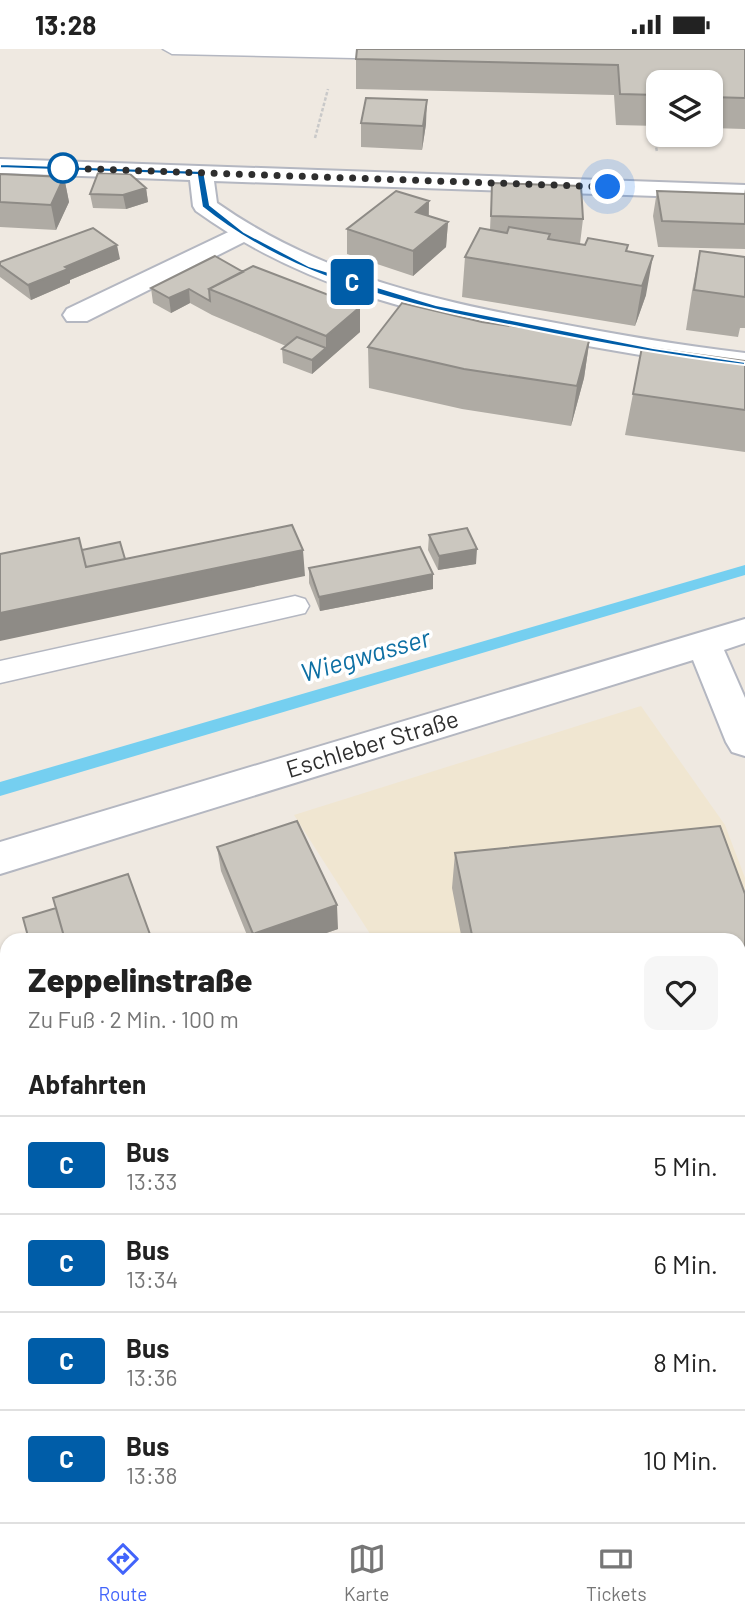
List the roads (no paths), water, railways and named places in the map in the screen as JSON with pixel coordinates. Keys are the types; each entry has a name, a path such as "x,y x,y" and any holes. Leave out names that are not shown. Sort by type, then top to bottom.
{"street":[{"path":"0,166 745,192"},
{"path":"201,173 205,206 241,234 306,268 434,308 653,351 745,362"},
{"path":"76,315 241,234"},
{"name":"Eschleber Straße","path":"0,858 745,631"},
{"path":"704,643 745,742"}],"lane":[{"path":"172,49 418,55"},
{"path":"0,673 295,606"}],"waterway":[{"name":"Wiegwasser","path":"0,789 745,570"}]}
